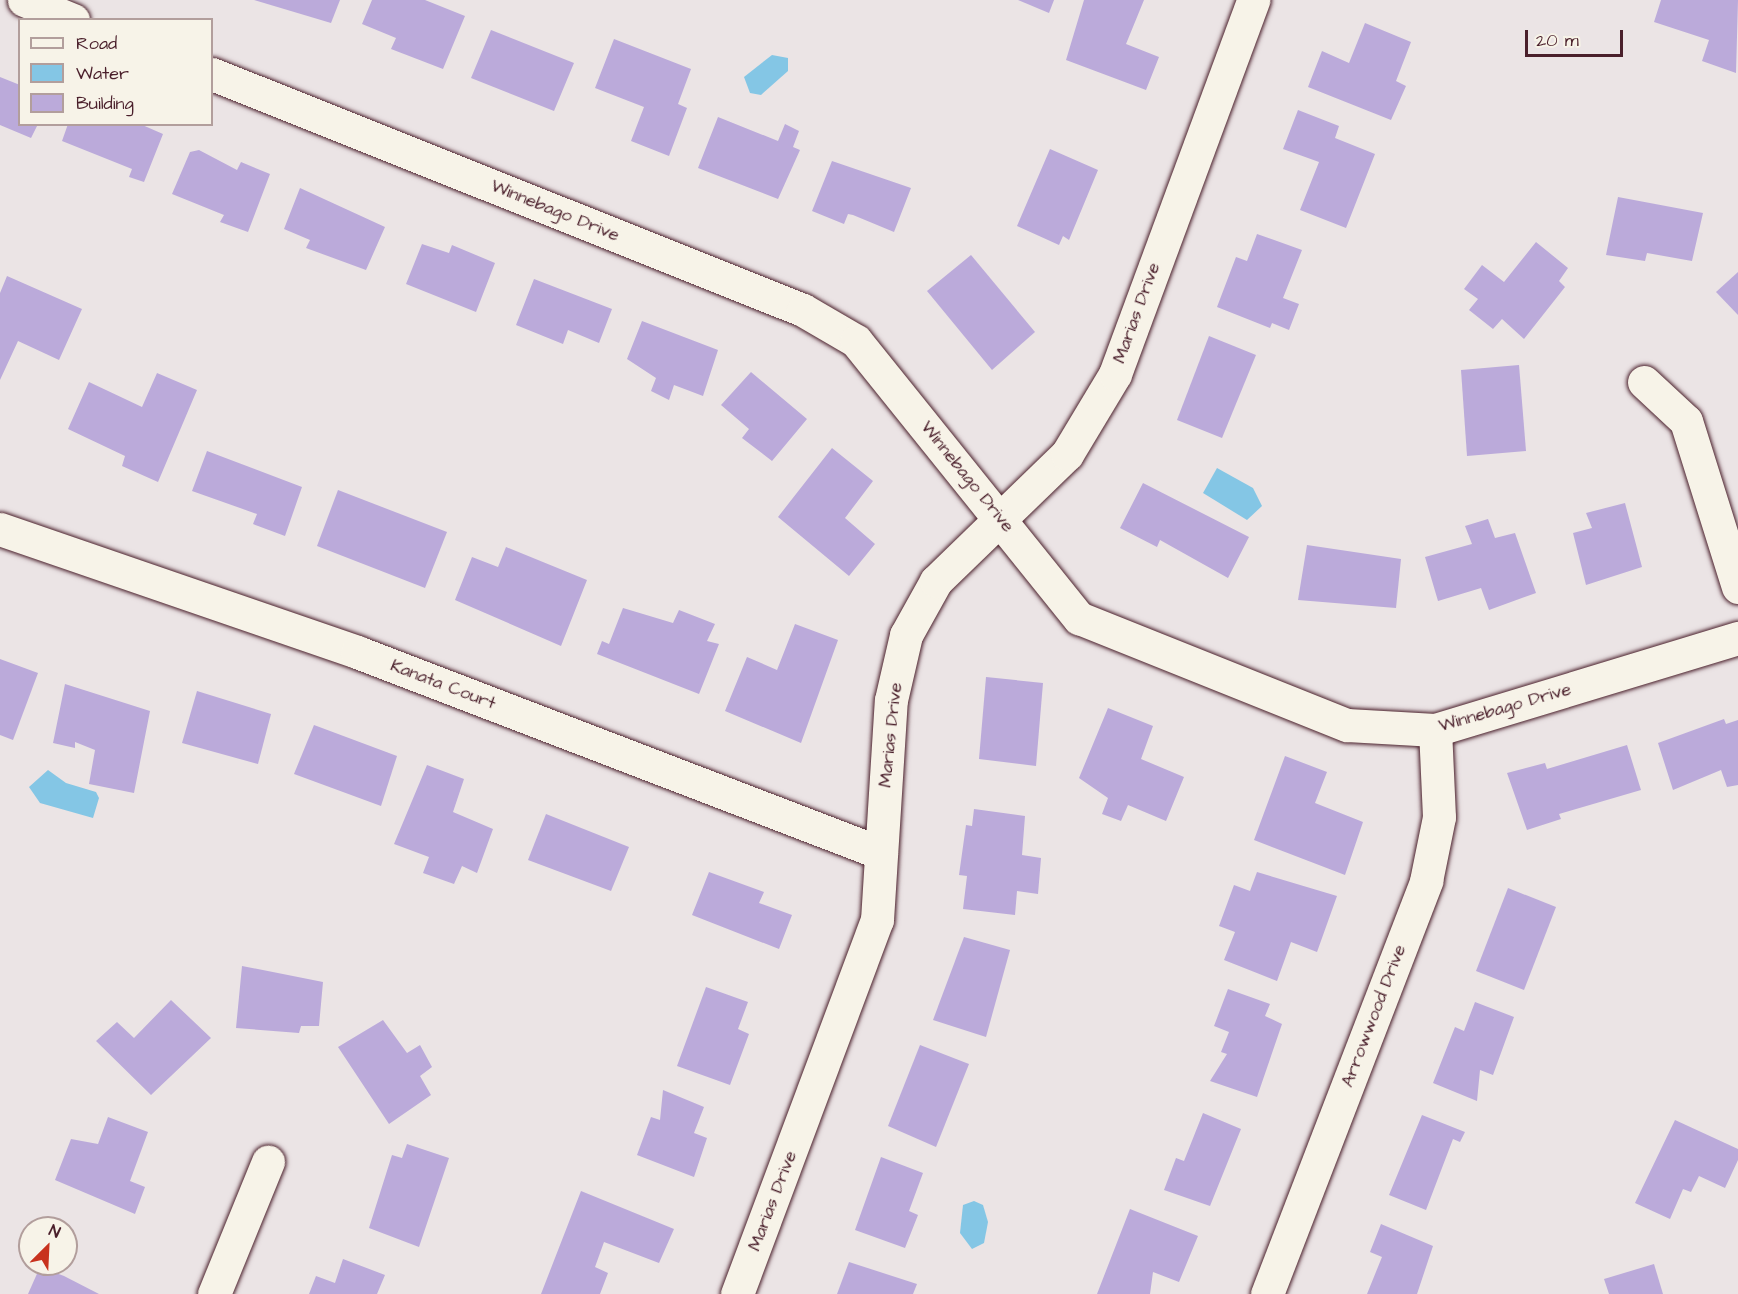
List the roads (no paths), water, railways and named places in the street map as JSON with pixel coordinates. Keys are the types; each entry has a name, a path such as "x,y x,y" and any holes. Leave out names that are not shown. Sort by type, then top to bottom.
{"street":[{"path":"24,0 68,18"},
{"name":"Marias Drive","path":"737,1294 877,920 891,700 906,635 936,581 1067,454 1115,374 1253,0"},
{"name":"Winnebago Drive","path":"213,75 802,310 856,341 1079,618 1347,725 1435,730 1738,638"},
{"path":"1644,382 1686,421 1738,587"},
{"name":"Kanata Court","path":"0,529 357,652 881,853"},
{"name":"Arrowwood Drive","path":"1267,1294 1426,881 1439,817 1435,730"},
{"path":"214,1294 268,1162"}],"water":[{"path":"772,55 788,58 788,71 761,95 750,93 744,77"},
{"path":"1217,468 1253,488 1262,506 1247,520 1203,493"},
{"path":"48,770 66,783 96,792 99,798 93,818 40,803 29,787"},
{"path":"974,1201 983,1205 988,1222 984,1243 972,1249 960,1233 963,1205"}]}
